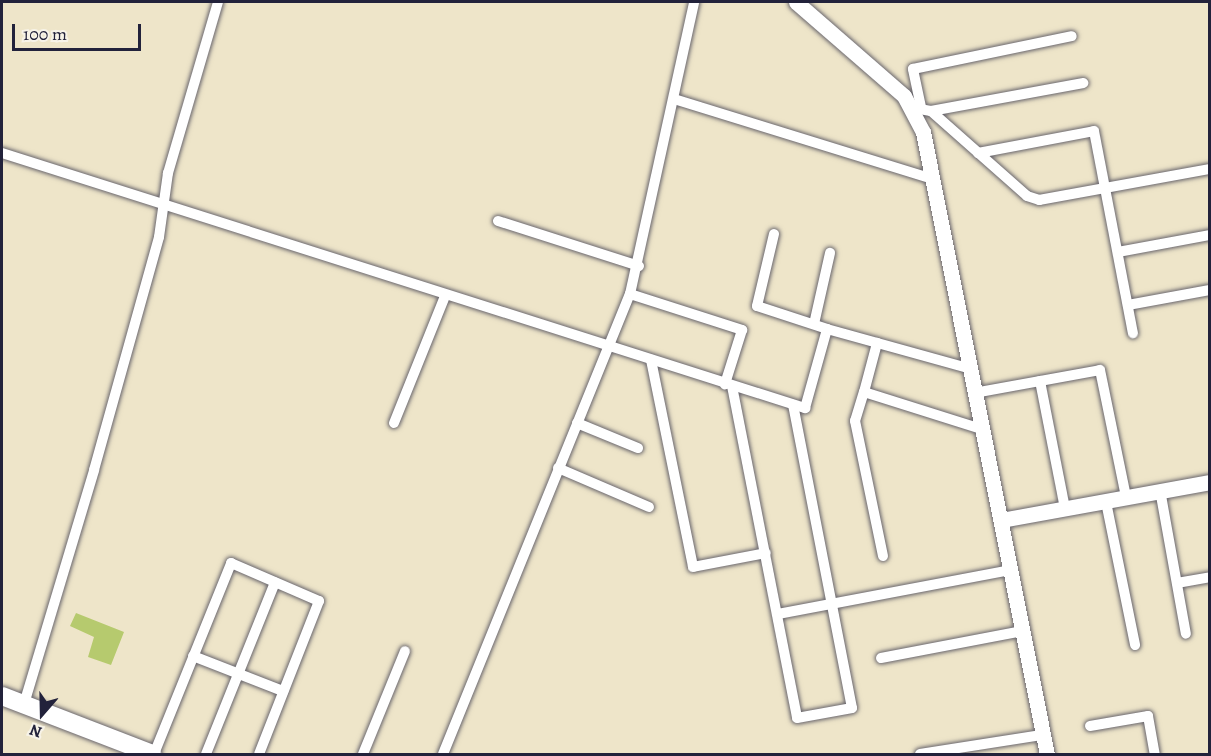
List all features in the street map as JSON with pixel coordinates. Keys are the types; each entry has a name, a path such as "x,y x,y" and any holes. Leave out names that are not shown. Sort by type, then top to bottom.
{"highway":[{"path":"2,696 153,754"}],"street":[{"path":"24,704 139,310 159,237 162,204 218,2"},
{"path":"443,754 630,294 639,266 694,2"},
{"path":"796,2 1032,199 1106,189 1209,169"},
{"path":"1047,754 968,368 913,69 1072,36"},
{"path":"922,109 1083,82"},
{"path":"674,99 932,179"},
{"path":"978,153 1094,130 1133,333"},
{"path":"2,153 445,296 805,408 827,329"},
{"path":"498,221 639,266"},
{"path":"774,234 758,306 827,329 968,368"},
{"path":"1118,252 1209,235"},
{"path":"814,324 830,253"},
{"path":"1128,305 1209,290"},
{"path":"630,294 742,330 728,385 766,553 797,718 852,708 830,604 794,405"},
{"path":"394,423 445,296"},
{"path":"877,343 855,420 883,556"},
{"path":"651,360 693,567 766,553"},
{"path":"974,393 1100,370 1126,497"},
{"path":"1040,381 1065,508"},
{"path":"864,392 981,429"},
{"path":"577,423 638,448"},
{"path":"558,468 649,507"},
{"path":"1000,520 1209,482"},
{"path":"1160,490 1186,634"},
{"path":"1106,502 1135,645"},
{"path":"153,754 231,563 319,601 258,754"},
{"path":"778,614 1010,570"},
{"path":"1177,583 1209,577"},
{"path":"206,754 275,582"},
{"path":"881,658 1022,631"},
{"path":"363,754 405,651"},
{"path":"193,656 283,692"},
{"path":"1090,726 1148,716 1155,754"},
{"path":"920,754 1042,735"}],"green space":[{"path":"76,613 124,632 111,665 88,657 94,637 70,626"}]}
